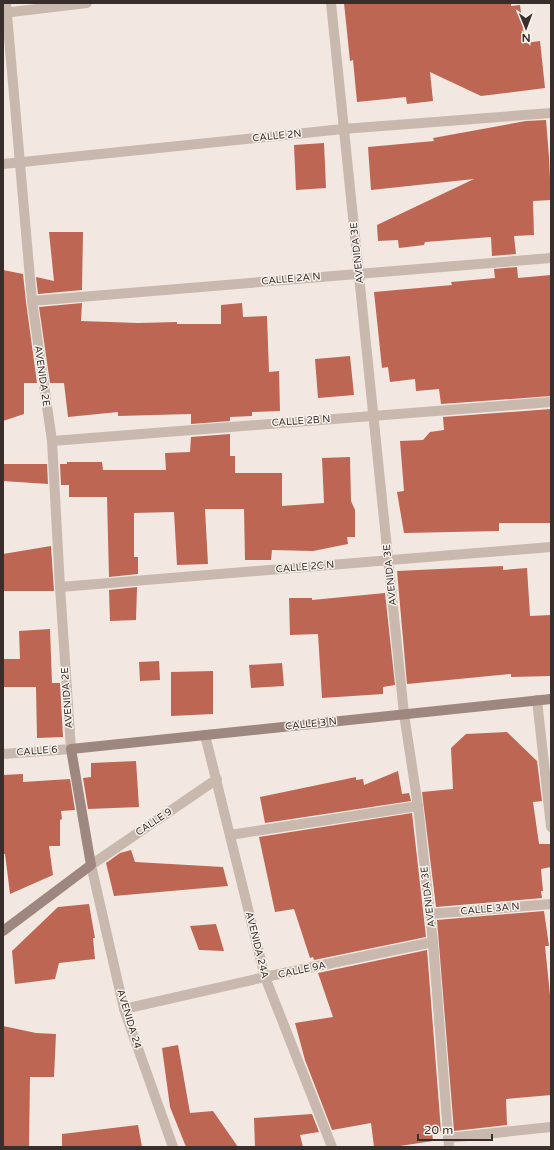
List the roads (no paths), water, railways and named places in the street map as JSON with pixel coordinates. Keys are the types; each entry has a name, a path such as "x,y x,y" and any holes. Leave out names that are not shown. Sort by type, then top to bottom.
{"street":[{"path":"5,9 87,3"},
{"name":"AVENIDA 3E","path":"330,3 404,714 418,806 433,942 449,1142"},
{"name":"AVENIDA 2E","path":"5,9 32,300 52,441 71,749"},
{"name":"CALLE 2N","path":"3,164 343,129 551,113"},
{"name":"CALLE 2A N","path":"32,300 551,258"},
{"name":"CALLE 2B N","path":"52,441 551,402"},
{"name":"CALLE 2C N","path":"60,587 551,547"},
{"name":"CALLE 3 N","path":"71,749 551,698"},
{"path":"537,700 551,827"},
{"name":"AVENIDA 24A","path":"206,735 265,977 332,1147"},
{"path":"71,749 91,865"},
{"name":"CALLE 6","path":"3,754 71,749"},
{"name":"CALLE 9","path":"3,931 91,865 216,779"},
{"path":"230,835 418,806"},
{"name":"AVENIDA 24","path":"91,865 124,1010 173,1147"},
{"name":"CALLE 3A N","path":"430,914 551,904"},
{"name":"CALLE 9A","path":"124,1010 265,977 433,942"},
{"path":"449,1142 551,1127"}]}
